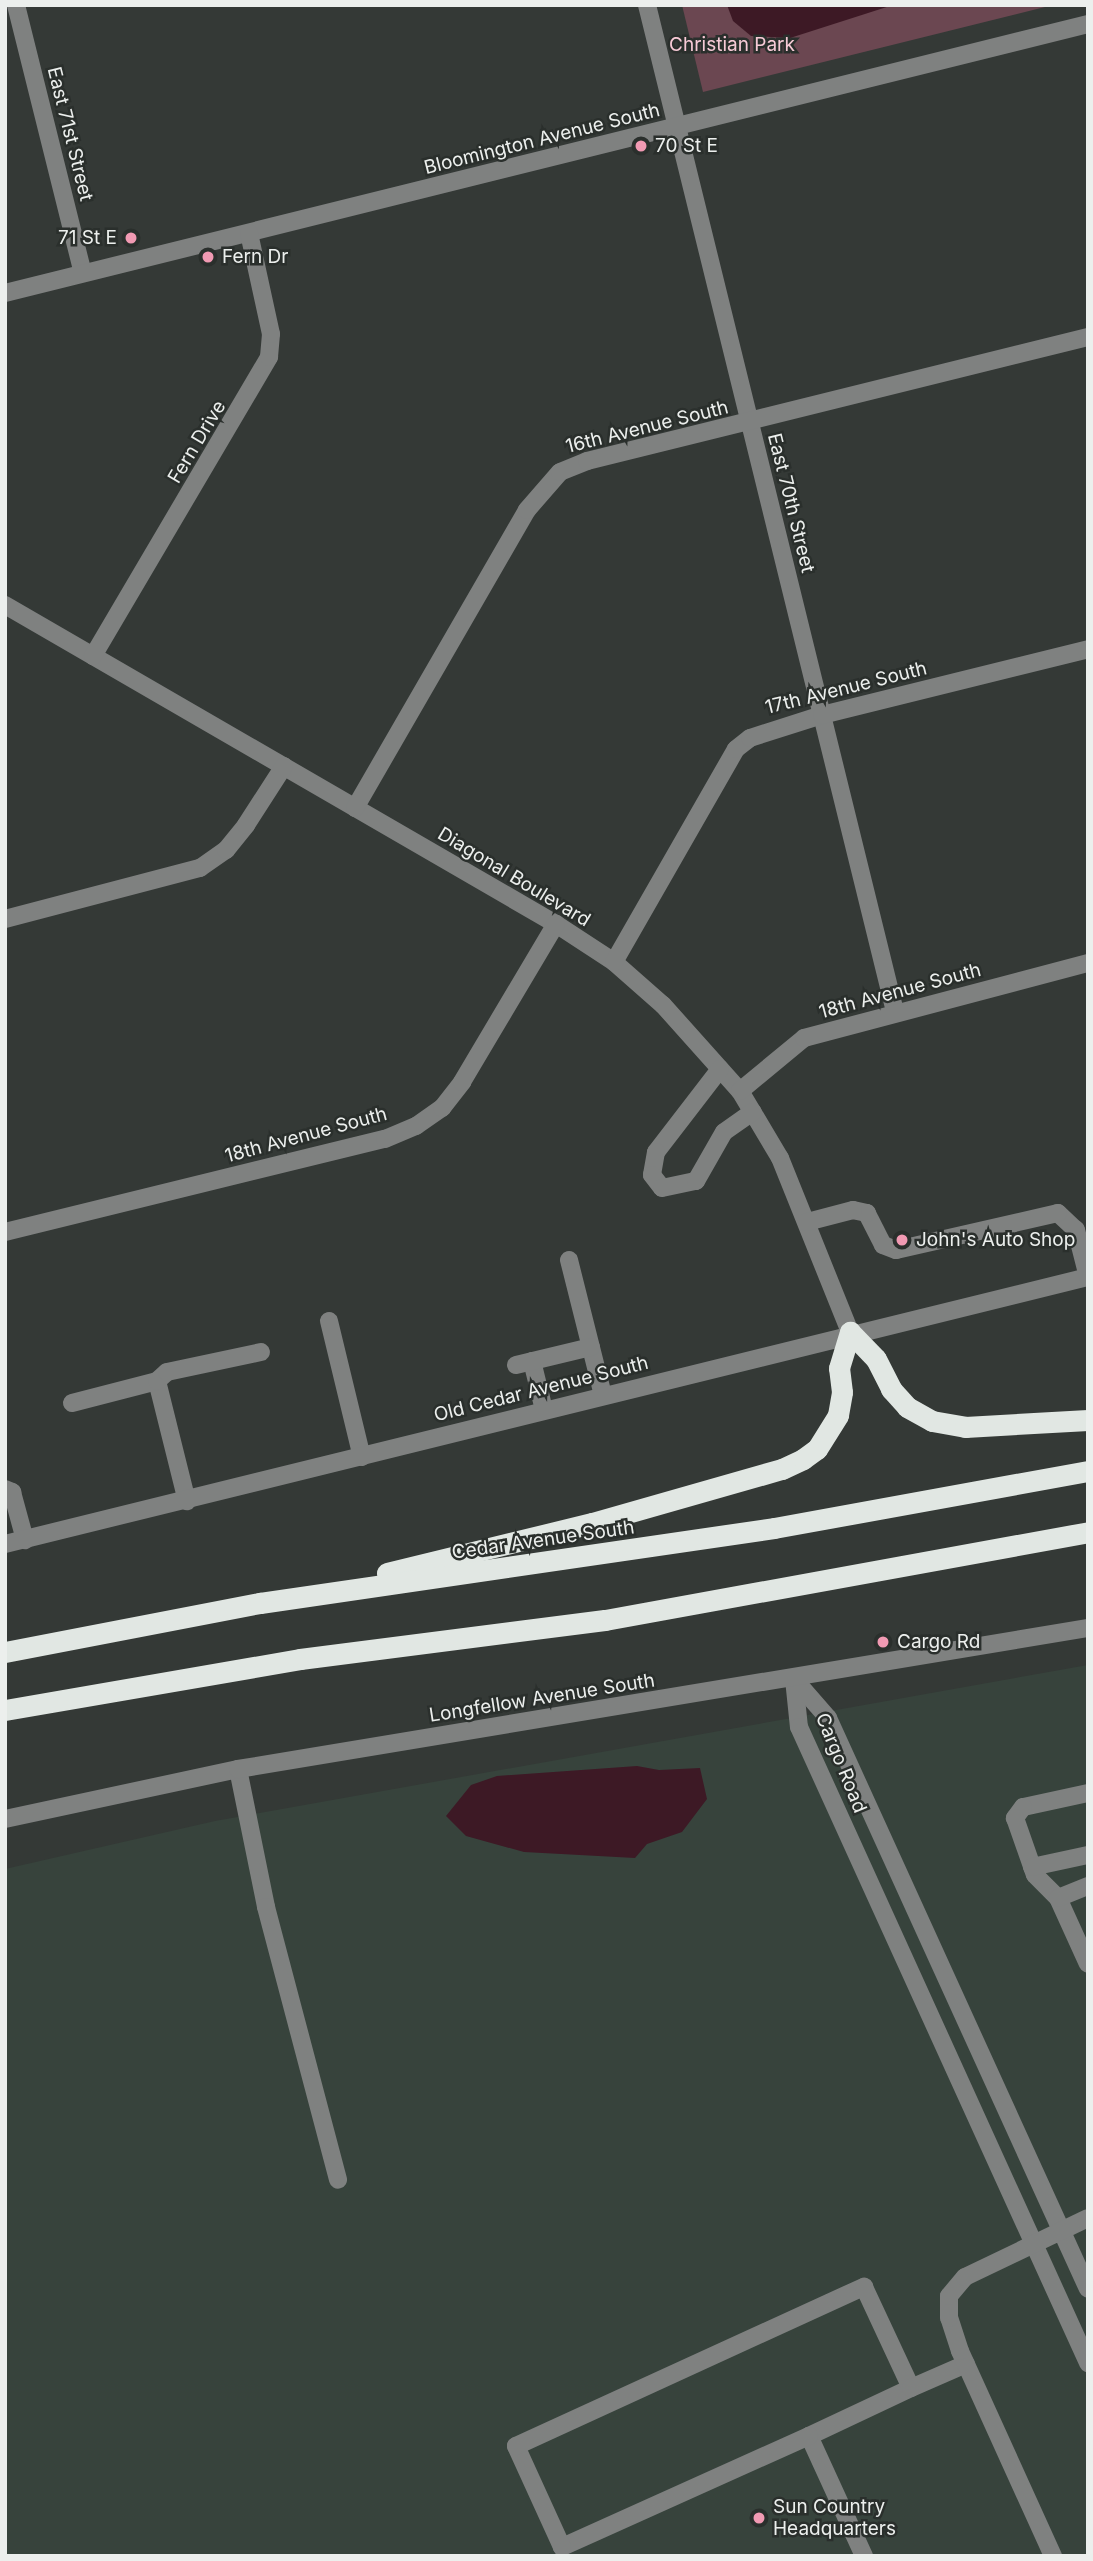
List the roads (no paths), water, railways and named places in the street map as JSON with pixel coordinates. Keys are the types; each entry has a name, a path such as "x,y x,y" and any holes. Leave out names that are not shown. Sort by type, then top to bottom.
{"highway":[{"path":"260,1603 592,1523 782,1469 817,1449 830,1434 838,1415 842,1392 839,1368 850,1332 876,1359 891,1389 906,1407 932,1421 965,1427 1088,1420"},
{"name":"Cedar Avenue South","path":"5,1652 260,1603 760,1530 1088,1471"},
{"path":"5,1710 300,1659 605,1620 1088,1532"}],"street":[{"name":"East 71st Street","path":"16,5 83,273"},
{"name":"East 70th Street","path":"647,5 895,1012"},
{"name":"Bloomington Avenue South","path":"5,293 1088,24"},
{"name":"Fern Drive","path":"93,656 269,357 271,334 249,233"},
{"name":"16th Avenue South","path":"355,808 542,488 560,472 587,461 750,423 1088,337"},
{"name":"Diagonal Boulevard","path":"5,605 556,924 614,962 663,1005 740,1091 754,1112 780,1158 850,1332"},
{"name":"17th Avenue South","path":"614,962 736,749 765,730 1088,649"},
{"path":"5,919 200,867 239,833 284,766"},
{"name":"18th Avenue South","path":"5,1232 385,1139 416,1126 442,1108 462,1082 556,924"},
{"name":"18th Avenue South","path":"740,1091 804,1038 895,1012 1088,964"},
{"path":"720,1069 656,1152 652,1175 662,1188 696,1181 724,1132 754,1112"},
{"path":"807,1222 853,1210 867,1213 883,1245 896,1250 1058,1213 1076,1230 1088,1277"},
{"path":"569,1260 603,1395"},
{"name":"Old Cedar Avenue South","path":"5,1544 187,1501 850,1332 1088,1277"},
{"path":"329,1321 362,1457"},
{"path":"544,1410 524,1363 591,1347"},
{"path":"72,1403 158,1381 167,1372 261,1352"},
{"path":"158,1381 187,1501"},
{"path":"5,1489 12,1492 24,1540"},
{"name":"Longfellow Avenue South","path":"5,1819 238,1769 794,1679 1088,1628"},
{"name":"Cargo Road","path":"794,1679 828,1718 1088,2289"},
{"name":"Cargo Road","path":"794,1679 799,1727 1088,2363"},
{"path":"238,1769 266,1907 338,2180"},
{"path":"1088,1793 1017,1811 1015,1825 1032,1867 1042,1885 1058,1898 1088,1964"},
{"path":"1032,1867 1088,1856"},
{"path":"1058,1898 1088,1886"},
{"path":"1053,2556 966,2364 949,2318 949,2296 965,2277 1088,2218"},
{"path":"911,2388 864,2287 516,2446 562,2547 966,2364"},
{"path":"809,2436 864,2556"}],"place":[{"name":"70 St E","path":"641,146"},
{"name":"71 St E","path":"131,238"},
{"name":"Fern Dr","path":"208,257"},
{"name":"John's Auto Shop","path":"902,1240"},
{"name":"Cargo Rd","path":"883,1642"},
{"name":"Sun Country Headquarters","path":"759,2518"}],"park label":[{"name":"Christian Park","path":"732,45"}]}
